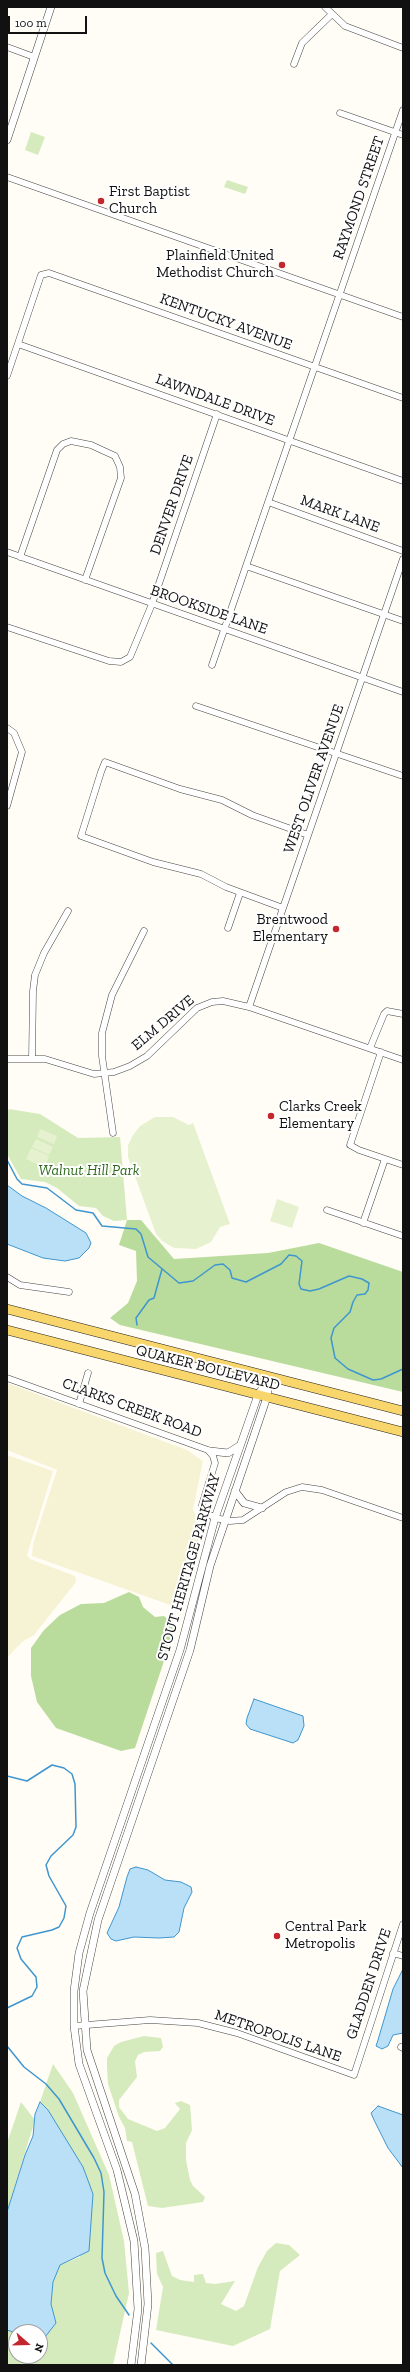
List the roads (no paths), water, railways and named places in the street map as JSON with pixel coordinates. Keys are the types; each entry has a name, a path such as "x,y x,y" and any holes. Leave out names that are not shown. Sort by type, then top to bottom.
{"main road":[{"name":"QUAKER BOULEVARD","path":"7,1309 403,1411"},
{"name":"QUAKER BOULEVARD","path":"7,1330 403,1432"}],"street":[{"path":"7,140 51,7"},
{"path":"325,7 331,15 345,26 403,48"},
{"path":"294,64 305,40 331,15"},
{"path":"7,47 34,57"},
{"name":"RAYMOND STREET","path":"212,665 403,110"},
{"path":"340,113 403,135"},
{"path":"7,177 403,317"},
{"name":"KENTUCKY AVENUE","path":"18,344 41,275 49,273 403,398"},
{"path":"7,376 18,344"},
{"name":"LAWNDALE DRIVE","path":"18,344 403,481"},
{"name":"DENVER DRIVE","path":"7,627 109,661 121,662 133,652 152,604 217,414"},
{"path":"20,557 57,450 63,444 79,441 99,448 115,456 120,467 120,478 86,580"},
{"name":"MARK LANE","path":"268,502 403,551"},
{"name":"BROOKSIDE LANE","path":"7,552 403,692"},
{"name":"WEST OLIVER AVENUE","path":"249,1007 403,559"},
{"path":"246,566 403,621"},
{"path":"196,706 403,776"},
{"path":"7,728 19,742 22,757 7,806"},
{"path":"283,908 240,893 201,874 153,862 81,836 105,762 180,789 222,800 252,815 308,835"},
{"path":"228,928 240,893"},
{"path":"32,1059 32,991 35,975 44,953 68,911"},
{"path":"113,1133 102,1046 107,1010 112,995 144,931"},
{"name":"ELM DRIVE","path":"7,1059 54,1061 94,1074 105,1074 122,1069 142,1059 201,1006 224,1001 249,1007 403,1060"},
{"path":"370,1048 384,1014 387,1011 403,1014"},
{"path":"381,1052 350,1145 403,1165"},
{"path":"363,1223 385,1159"},
{"path":"326,1210 403,1236"},
{"path":"7,1277 20,1285 69,1292"},
{"path":"79,1404 88,1373"},
{"name":"STOUT HERITAGE PARKWAY","path":"131,2365 138,2309 134,2242 117,2170 79,2064 74,2026 74,1991 79,1953 90,1913 180,1650 215,1518 258,1395 269,1377"},
{"name":"STOUT HERITAGE PARKWAY","path":"141,2365 148,2304 145,2248 135,2194 87,2050 83,1991 93,1937 190,1650 210,1566 267,1397 269,1377"},
{"name":"CLARKS CREEK ROAD","path":"7,1378 210,1451 215,1463 202,1505 205,1512 215,1518 224,1521 243,1520 286,1492 308,1487 322,1490 403,1518"},
{"path":"210,1451 228,1452 240,1446"},
{"path":"235,1491 244,1503 262,1508"},
{"name":"GLADDEN DRIVE","path":"354,2075 403,1924"},
{"path":"396,1944 403,1946"},
{"path":"393,1953 403,1956"},
{"name":"METROPOLIS LANE","path":"74,2026 156,2020 198,2023 236,2033 354,2075"}],"water":[{"path":"7,1185 22,1196 46,1208 86,1233 91,1243 89,1248 79,1258 65,1261 43,1258 7,1244"},
{"path":"254,1699 303,1716 304,1726 298,1740 293,1743 250,1729 246,1724"},
{"path":"136,1867 148,1870 165,1880 181,1882 191,1887 192,1892 184,1908 179,1932 174,1937 134,1937 116,1941 111,1939 107,1933 119,1907 130,1869"},
{"path":"403,1969 403,2033 393,2035 388,2046 382,2049 376,2046 393,1989"},
{"path":"40,2102 48,2110 83,2167 93,2194 89,2251 60,2265 53,2282 51,2304 56,2323 48,2333 48,2324 8,2324 7,2330 7,2212 25,2155 33,2136 35,2114"},
{"path":"378,2106 403,2115 403,2168 388,2148 371,2113"}],"waterway":[{"path":"7,1160 17,1179 22,1184 47,1188 76,1210 93,1213 102,1226 136,1229 141,1234 148,1257 179,1283 193,1281 215,1265 223,1264 230,1270 232,1278 246,1282 281,1264 289,1255 296,1256 302,1261 299,1284 301,1289 310,1291 319,1289 349,1276 362,1279 369,1283 368,1290 365,1294 357,1295 350,1312 334,1328 331,1338 335,1358 348,1369 373,1380 381,1379 403,1369"},
{"path":"137,1325 136,1318 149,1300 154,1298 162,1269"},
{"path":"7,1776 27,1781 52,1765 64,1768 72,1774 75,1784 76,1827 73,1835 51,1856 46,1865 49,1876 66,1906 64,1918 59,1927 22,1937 17,1948 21,1959 36,1977 37,1987 32,1996 7,2008"},
{"path":"7,2046 24,2067 46,2084 59,2099 94,2158 101,2173 104,2192 102,2258 105,2273 116,2296 129,2315"},
{"path":"151,2343 173,2365"}],"place":[{"name":"First Baptist Church","path":"101,201"},
{"name":"Plainfield United Methodist Church","path":"282,265"},
{"name":"Brentwood Elementary","path":"336,929"},
{"name":"Clarks Creek Elementary","path":"271,1116"},
{"name":"Central Park Metropolis","path":"277,1936"}],"park label":[{"name":"Walnut Hill Park","path":"89,1171"}]}
